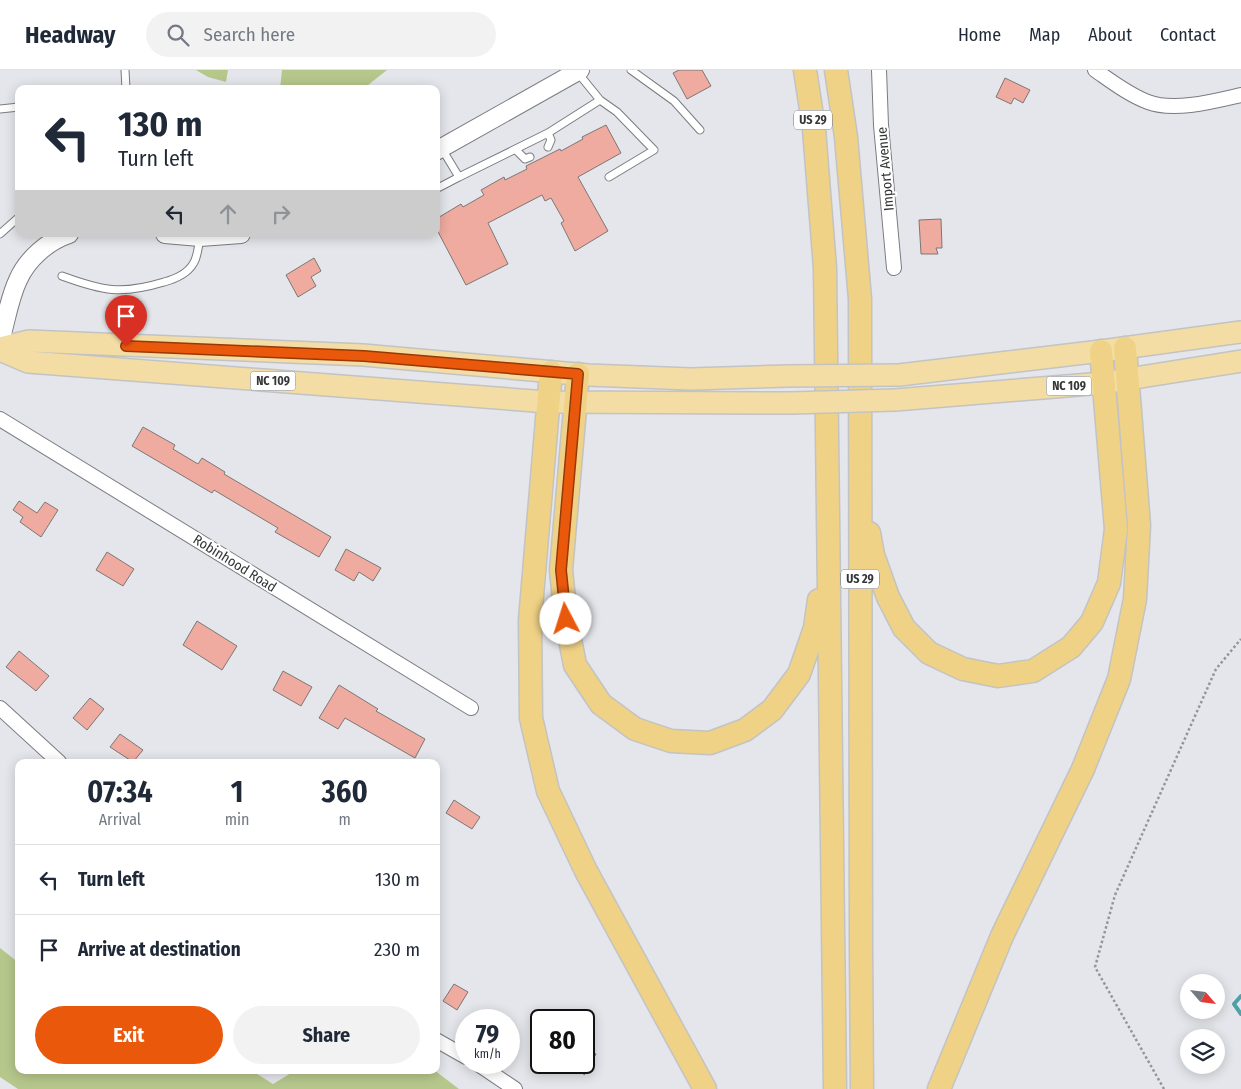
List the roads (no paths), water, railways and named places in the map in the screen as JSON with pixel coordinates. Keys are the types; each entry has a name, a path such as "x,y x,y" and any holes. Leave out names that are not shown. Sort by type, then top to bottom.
{"highway":[{"name":"US 29","path":"805,70 814,129 825,268 835,1089"},
{"name":"US 29","path":"836,70 846,137 860,299 860,928 862,1089"},
{"path":"939,1089 1002,936 1082,769 1119,679 1135,599 1139,525 1125,348"},
{"path":"860,475 873,555 888,597 904,628 929,653 963,669 998,676 1033,671 1071,648 1092,622 1108,584 1116,529 1101,351"},
{"path":"551,372 530,620 531,718 548,790 586,871 705,1089"},
{"path":"578,374 561,570 566,619 576,665 601,704 635,730 671,741 710,743 745,730 772,710 799,674 815,628 829,524"}],"main road":[{"name":"NC 109","path":"0,349 29,341 364,356 578,374 691,379 898,375 1241,332"},
{"name":"NC 109","path":"0,349 28,362 576,403 790,403 895,400 1103,383 1241,361"}],"street":[{"name":"Import Avenue","path":"879,70 881,125 894,268"},
{"path":"1095,70 1149,103 1185,105 1241,95"},
{"path":"440,148 579,71"},
{"path":"0,341 18,279 33,258 49,243 62,237"},
{"path":"192,237 210,237"},
{"name":"Robinhood Road","path":"0,419 470,708"},
{"path":"0,708 56,759"},
{"path":"440,1042 455,1051"},
{"path":"493,1074 515,1089"}],"lane":[{"path":"125,70 126,85"},
{"path":"631,70 674,101 700,130"},
{"path":"579,71 600,100 617,112 654,150 609,177"},
{"path":"440,187 548,133 600,100"},
{"path":"0,109 15,107"},
{"path":"548,133 550,140 548,147"},
{"path":"440,150 459,177"},
{"path":"516,150 525,159 530,157"},
{"path":"0,234 15,221"},
{"path":"62,276 94,287 116,290 142,289 171,280 187,272 195,262 200,238"}],"waterway":[{"path":"1241,996 1234,1004 1241,1014"}]}
